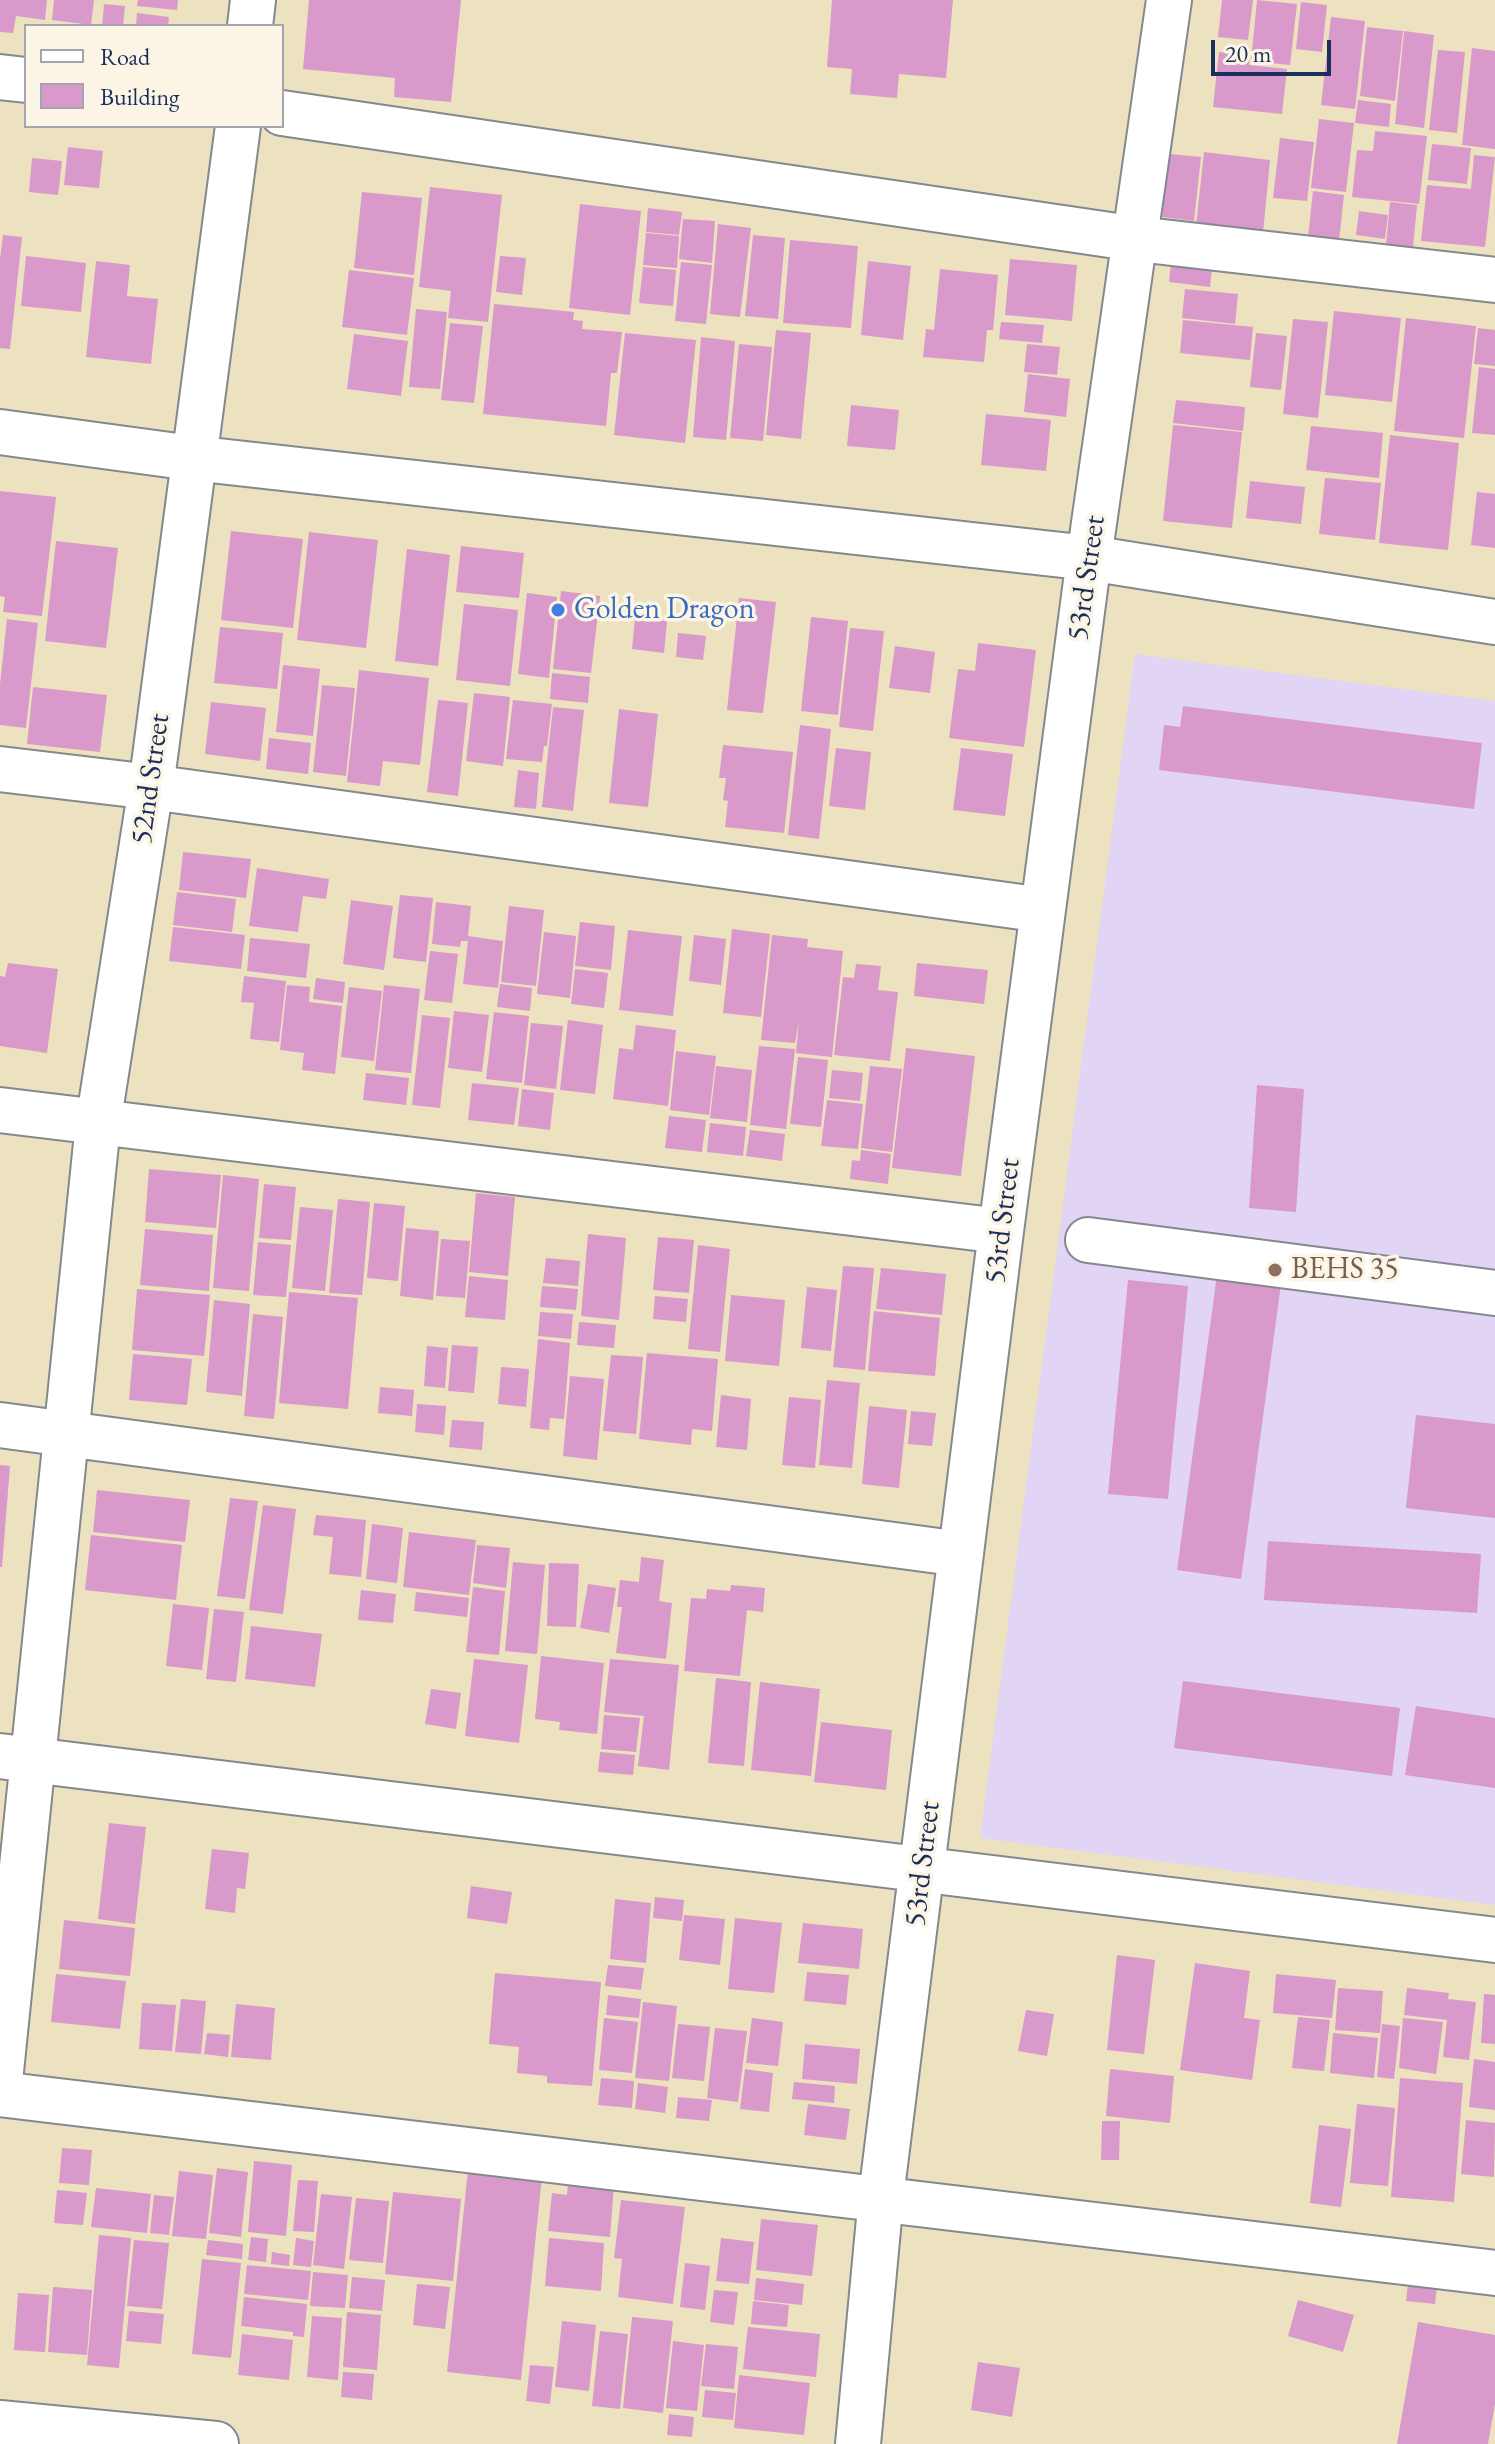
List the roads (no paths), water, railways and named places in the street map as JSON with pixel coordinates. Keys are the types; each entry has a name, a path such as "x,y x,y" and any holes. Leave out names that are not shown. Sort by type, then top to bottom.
{"street":[{"path":"250,24 253,0"},
{"name":"53rd Street","path":"858,2444 881,2197 1001,1231 1089,558 1169,0"},
{"path":"0,77 24,80"},
{"path":"284,113 1137,239 1495,280"},
{"name":"52nd Street","path":"0,2081 16,1758 65,1432 98,1124 151,787 238,128"},
{"path":"0,432 192,458 1089,558 1495,622"},
{"path":"0,769 1043,910"},
{"path":"0,1110 1001,1231"},
{"path":"1088,1240 1495,1293"},
{"path":"0,1425 961,1554"},
{"path":"16,1758 1495,1940"},
{"path":"0,2094 881,2197 1495,2273"},
{"path":"0,2423 216,2444"}],"place":[{"name":"Golden Dragon","path":"558,610"},
{"name":"BEHS 35","path":"1275,1270"}]}
